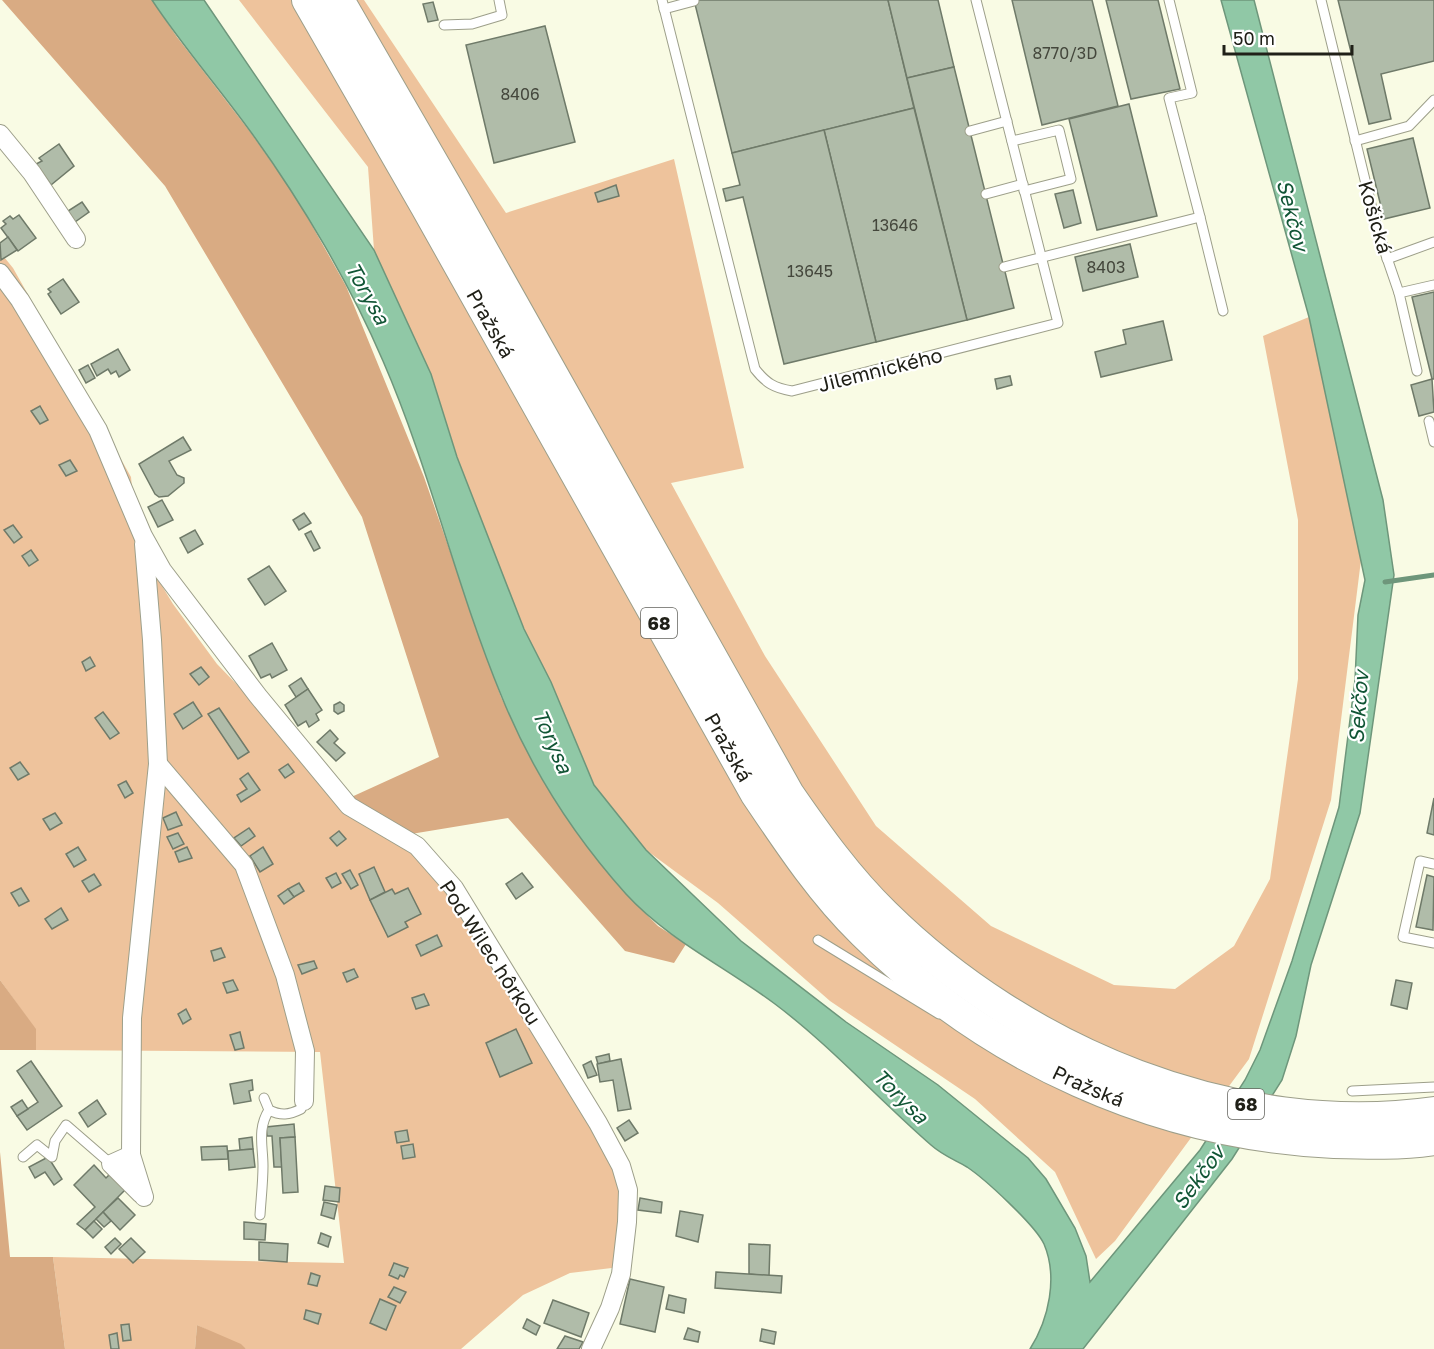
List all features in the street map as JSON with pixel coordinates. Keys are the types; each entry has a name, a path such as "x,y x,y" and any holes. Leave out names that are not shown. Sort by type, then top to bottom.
{"main road":[{"name":"Pražská","path":"307,0 485,282 585,434 789,794 846,872 883,913 962,981 1009,1013 1062,1043 1168,1086 1224,1100 1326,1114 1382,1115 1434,1112"},
{"name":"Pražská","path":"339,0 485,282 565,455 717,728 789,844 862,932 908,975 975,1025 1048,1068 1153,1111 1220,1128 1309,1142 1381,1143 1434,1140"}],"street":[{"path":"0,134 32,173 76,239"},
{"name":"Pod Wilec hôrkou","path":"0,273 20,300 98,430 143,536 162,570 245,679 349,806 417,846 454,888 598,1123 621,1166 628,1190 621,1274 610,1308 591,1349"},
{"name":"Pod Wilec hôrkou","path":"111,1164 144,1197 131,1155 132,1018 158,764 152,640 143,536"},
{"path":"158,764 244,865 285,975 305,1051 304,1101"},
{"path":"111,1164 131,1155"}],"lane":[{"path":"444,25 472,24 502,15 499,0"},
{"name":"Jilemnického","path":"663,4 755,369 765,382 775,389 792,391 1058,322 976,0"},
{"path":"1169,0 1192,93 1169,98 1223,311"},
{"name":"Košická","path":"1321,0 1377,229 1399,293 1417,372"},
{"path":"663,4 694,1"},
{"path":"1355,141 1408,126 1434,100"},
{"path":"970,131 1007,121"},
{"path":"986,195 1071,179 1059,130 1012,141"},
{"path":"1004,267 1200,216"},
{"path":"1387,259 1434,242"},
{"path":"485,282 524,303"},
{"path":"485,282 489,340"},
{"path":"1399,293 1434,285"},
{"path":"571,385 585,434"},
{"path":"1429,421 1434,442"},
{"path":"536,423 565,455"},
{"path":"1434,864 1420,861 1403,937 1434,943"},
{"path":"819,940 935,1013 975,1025"},
{"path":"1352,1091 1434,1087"},
{"path":"264,1098 269,1110 278,1115 290,1114 301,1109 304,1101"},
{"path":"260,1215 263,1164 261,1135 264,1118 269,1110"},
{"path":"23,1157 37,1145 52,1157 55,1141 66,1125 111,1164"}],"shaded area":[{"path":"2,0 152,0 296,197 346,286 424,477 501,697 540,776 578,834 626,894 658,926 686,944 674,963 625,951 508,818 411,834 347,799 439,757 362,517 165,186"},
{"path":"239,0 364,0 506,213 674,159 744,468 671,483 765,656 876,826 991,926 1114,985 1175,989 1234,946 1270,879 1298,679 1298,520 1263,336 1309,317 1362,552 1331,800 1249,1059 1115,1241 1096,1259 1055,1172 975,1099 830,1001 718,903 646,850 594,785 551,682 524,629 457,457 431,374 374,250 368,167"},
{"path":"0,252 13,268 131,477 136,530 142,553 173,604 217,664 277,726 324,787 411,834 593,1126 622,1188 620,1267 570,1273 523,1295 461,1349 246,1349 197,1325 195,1349 65,1349 53,1257 344,1263 320,1052 36,1050 35,1029 0,980"},
{"path":"0,980 36,1029 36,1050 0,1050"},
{"path":"0,1152 10,1257 53,1257 65,1349 0,1349"},
{"path":"197,1325 241,1344 246,1349 195,1349"}],"water":[{"path":"152,0 204,0 374,250 431,374 457,457 524,629 551,682 594,785 646,850 741,941 846,1022 938,1085 1028,1158 1046,1179 1075,1228 1086,1256 1090,1282 1200,1150 1245,1080 1260,1050 1292,961 1339,807 1355,680 1358,615 1365,580 1309,317 1221,0 1254,0 1383,500 1394,575 1360,813 1311,965 1296,1036 1282,1080 1232,1159 1083,1349 1030,1349 1046,1311 1051,1284 1050,1270 1044,1244 1020,1214 975,1173 931,1145 796,1020 679,939 642,910 607,872 571,825 525,748 501,695 470,612 400,402 356,303 307,216 271,161"}],"building":[{"path":"694,0 888,0 914,108 732,153"},
{"path":"888,0 938,0 954,67 907,78"},
{"path":"1012,0 1092,0 1118,106 1042,125"},
{"path":"1106,0 1158,0 1180,89 1131,99"},
{"path":"1338,0 1434,0 1434,61 1381,74 1391,119 1369,124"},
{"path":"433,2 438,20 428,22 423,4"},
{"path":"545,26 575,142 494,163 466,45"},
{"path":"954,67 1014,308 967,320 907,78"},
{"path":"1129,104 1157,216 1097,230 1069,119"},
{"path":"914,108 967,320 876,342 824,130"},
{"path":"824,130 876,342 784,364 743,197 726,201 723,189 740,185 732,153"},
{"path":"1413,138 1430,208 1384,219 1367,149"},
{"path":"59,144 74,166 51,185 36,164 42,161 39,158"},
{"path":"616,185 619,196 598,202 595,193"},
{"path":"1073,190 1081,223 1064,228 1055,194"},
{"path":"82,202 89,212 75,222 68,211"},
{"path":"19,215 36,238 18,251 1,228 6,224 3,221 10,216 13,219"},
{"path":"8,237 17,250 1,260 0,243"},
{"path":"1130,244 1138,277 1083,291 1075,257"},
{"path":"63,279 79,302 61,314 48,294 51,292 48,289"},
{"path":"1434,292 1434,379 1432,379 1412,297"},
{"path":"1163,321 1172,360 1101,377 1095,352 1126,344 1123,330"},
{"path":"118,349 130,370 119,377 116,371 111,374 108,369 97,376 91,364"},
{"path":"88,365 95,378 86,383 79,370"},
{"path":"1010,376 1012,385 997,389 995,379"},
{"path":"1432,379 1434,412 1419,416 1411,385"},
{"path":"40,406 48,420 40,424 31,411"},
{"path":"183,437 191,450 169,461 177,475 184,478 184,483 168,496 159,497 155,494 139,464"},
{"path":"70,460 77,471 66,476 59,465"},
{"path":"162,500 173,520 158,527 148,507"},
{"path":"304,513 311,523 299,530 293,520"},
{"path":"13,525 22,537 14,543 4,530"},
{"path":"195,530 203,544 188,553 180,538"},
{"path":"311,531 320,548 314,551 305,534"},
{"path":"31,550 38,560 29,566 22,556"},
{"path":"269,566 286,591 265,605 248,579"},
{"path":"272,643 287,670 272,678 270,674 261,678 249,656"},
{"path":"90,657 95,666 86,671 82,662"},
{"path":"201,667 209,677 199,685 190,674"},
{"path":"301,678 308,689 296,697 289,686"},
{"path":"308,689 322,710 316,714 319,720 309,727 306,721 298,726 285,705"},
{"path":"193,702 202,716 183,729 174,714"},
{"path":"340,702 344,705 344,711 338,714 334,711 334,705"},
{"path":"219,708 249,752 238,759 208,714"},
{"path":"103,712 119,733 110,739 95,718"},
{"path":"330,730 338,739 334,743 345,753 336,761 317,742"},
{"path":"20,762 29,774 18,780 10,768"},
{"path":"288,764 294,772 285,778 279,770"},
{"path":"248,773 260,790 241,802 237,795 247,789 240,779"},
{"path":"126,781 133,793 125,798 118,785"},
{"path":"1434,798 1434,835 1427,833"},
{"path":"176,812 182,825 168,830 163,818"},
{"path":"55,813 62,823 50,830 43,819"},
{"path":"249,828 255,836 241,846 234,838"},
{"path":"339,831 346,839 337,846 330,838"},
{"path":"178,833 184,844 173,849 167,837"},
{"path":"78,847 86,860 74,867 66,854"},
{"path":"187,847 192,858 179,862 175,852"},
{"path":"263,847 273,864 260,872 250,856"},
{"path":"374,867 385,892 370,900 359,874"},
{"path":"350,870 358,885 351,889 342,874"},
{"path":"336,873 341,883 332,888 326,878"},
{"path":"522,873 533,887 516,899 506,884"},
{"path":"94,874 101,885 89,892 82,881"},
{"path":"1427,875 1434,877 1433,930 1416,927"},
{"path":"299,883 304,891 294,897 288,889"},
{"path":"21,888 29,901 19,906 11,893"},
{"path":"408,888 421,914 405,922 408,927 388,937 370,900 392,889 395,894"},
{"path":"288,889 294,897 284,904 278,896"},
{"path":"61,908 68,920 52,929 45,919"},
{"path":"437,935 442,946 421,956 416,945"},
{"path":"221,948 225,957 214,961 211,951"},
{"path":"314,961 317,968 302,974 298,965"},
{"path":"354,969 358,977 347,982 343,973"},
{"path":"233,980 238,990 227,993 223,983"},
{"path":"1396,980 1412,983 1407,1009 1391,1005"},
{"path":"424,994 429,1005 416,1009 412,998"},
{"path":"186,1009 191,1019 183,1024 178,1014"},
{"path":"516,1029 532,1063 500,1077 486,1043"},
{"path":"240,1032 244,1048 235,1050 230,1035"},
{"path":"609,1054 610,1061 598,1064 596,1057"},
{"path":"621,1059 631,1109 618,1111 613,1080 600,1082 597,1064"},
{"path":"31,1061 62,1106 27,1130 17,1116 38,1102 17,1071"},
{"path":"591,1061 597,1075 588,1078 583,1065"},
{"path":"252,1080 253,1090 249,1091 251,1101 234,1104 230,1084"},
{"path":"22,1100 28,1109 17,1116 11,1107"},
{"path":"97,1100 106,1114 88,1127 79,1113"},
{"path":"629,1120 638,1133 625,1141 617,1128"},
{"path":"294,1124 295,1137 280,1138 282,1167 274,1167 272,1136 267,1136 266,1127"},
{"path":"407,1130 409,1141 397,1143 395,1132"},
{"path":"252,1137 253,1149 240,1150 239,1139"},
{"path":"295,1137 298,1192 283,1193 280,1138"},
{"path":"413,1144 415,1157 403,1159 401,1146"},
{"path":"227,1146 228,1159 202,1160 201,1147"},
{"path":"253,1149 255,1167 229,1170 228,1151"},
{"path":"48,1157 62,1179 54,1185 45,1172 35,1178 29,1167"},
{"path":"94,1165 106,1178 113,1171 127,1188 85,1230 77,1224 95,1207 74,1185"},
{"path":"325,1186 340,1188 339,1202 323,1200"},
{"path":"118,1198 135,1215 120,1230 103,1212"},
{"path":"640,1198 662,1202 661,1213 638,1210"},
{"path":"324,1202 337,1205 334,1219 321,1215"},
{"path":"680,1211 703,1215 698,1242 676,1236"},
{"path":"103,1212 111,1221 104,1227 96,1219"},
{"path":"94,1221 102,1229 93,1238 85,1230"},
{"path":"244,1222 266,1224 265,1240 244,1239"},
{"path":"321,1233 331,1237 328,1247 318,1243"},
{"path":"115,1238 121,1244 111,1254 105,1247"},
{"path":"131,1238 145,1252 133,1263 119,1249"},
{"path":"259,1242 288,1244 287,1262 259,1260"},
{"path":"749,1244 770,1245 769,1276 749,1274"},
{"path":"394,1263 408,1268 404,1277 400,1275 398,1279 389,1275"},
{"path":"716,1272 782,1276 781,1293 715,1288"},
{"path":"311,1273 320,1276 317,1286 308,1284"},
{"path":"630,1279 664,1287 655,1332 620,1324"},
{"path":"394,1287 406,1292 400,1303 388,1297"},
{"path":"669,1295 686,1299 684,1313 666,1309"},
{"path":"380,1299 396,1306 386,1330 370,1323"},
{"path":"553,1300 589,1313 581,1337 544,1323"},
{"path":"306,1310 321,1314 318,1324 304,1319"},
{"path":"527,1319 540,1326 536,1335 523,1328"},
{"path":"129,1324 131,1340 123,1341 121,1325"},
{"path":"688,1328 700,1332 698,1342 684,1339"},
{"path":"762,1329 776,1332 774,1344 760,1341"},
{"path":"117,1333 119,1349 111,1349 109,1335"},
{"path":"565,1336 583,1342 579,1349 557,1349"}],"waterway":[{"path":"1385,582 1434,575"}],"water label":[{"name":"Sekčov","path":"1293,215"},
{"name":"Torysa","path":"368,293"},
{"name":"Sekčov","path":"1358,707"},
{"name":"Torysa","path":"553,741"},
{"name":"Torysa","path":"901,1096"},
{"name":"Sekčov","path":"1198,1177"}]}
